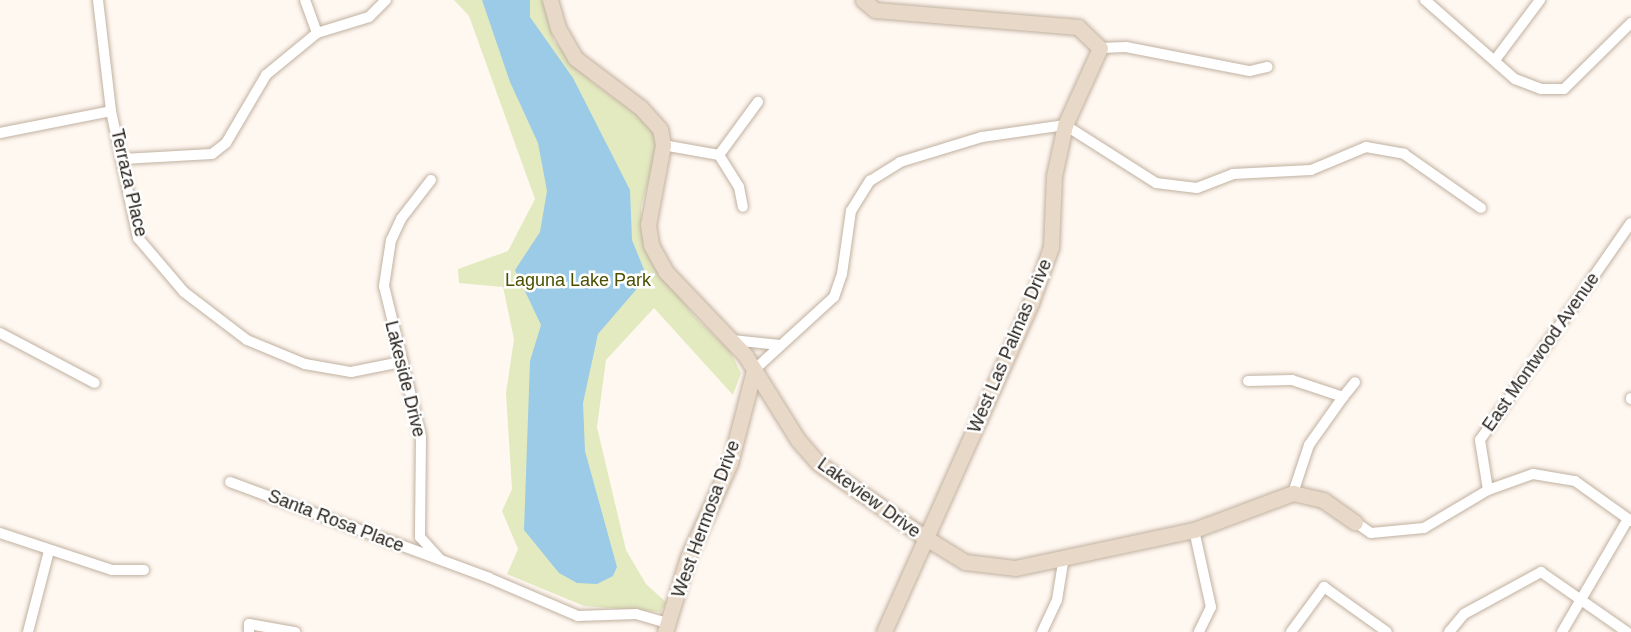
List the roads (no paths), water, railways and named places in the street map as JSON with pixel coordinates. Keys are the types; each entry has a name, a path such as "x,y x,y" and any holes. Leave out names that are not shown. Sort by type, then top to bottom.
{"street":[{"name":"Terraza Place","path":"98,0 111,111 138,238 184,292 247,340 305,364 351,372 401,362"},
{"path":"305,0 317,33"},
{"path":"123,159 204,158 220,149 266,75 317,33 369,17 386,0"},
{"path":"550,0 558,28 575,58 653,118 663,146 719,155 739,187 743,207"},
{"path":"863,0 874,10 1078,27 1100,48 1126,47 1250,71 1268,67"},
{"path":"1425,0 1439,4 1515,79 1541,89 1564,89 1631,23"},
{"path":"1495,60 1539,0"},
{"name":"West Las Palmas Drive","path":"884,632 1031,303 1051,247 1054,176 1065,125 1100,48"},
{"path":"719,155 758,102"},
{"path":"0,133 111,111"},
{"path":"754,370 780,345 813,320 834,297 842,274 851,211 878,174 938,148 1065,125 1156,183 1197,188 1233,174 1311,170 1366,147 1404,154 1480,208"},
{"name":"Lakeview Drive","path":"663,146 648,203 651,245 684,296 732,340 818,463 926,538 965,562 1015,568 1194,531 1293,493"},
{"name":"Lakeside Drive","path":"431,180 401,219 387,255 385,295 421,437 420,537 442,561 578,616 636,614 667,628"},
{"name":"East Montwood Avenue","path":"1488,490 1480,440 1631,223"},
{"path":"0,333 94,382"},
{"path":"732,340 780,345"},
{"name":"West Hermosa Drive","path":"667,628 688,557 730,463 754,370"},
{"path":"1248,381 1292,380 1343,397"},
{"path":"1355,382 1309,445 1293,493 1323,501 1371,533 1424,528 1488,490 1533,474 1575,481 1630,520 1563,632"},
{"name":"Santa Rosa Place","path":"230,482 442,561"},
{"path":"1194,531 1211,607 1199,632"},
{"path":"0,532 49,551 112,570 144,570"},
{"path":"28,632 49,551"},
{"path":"1042,632 1057,600 1064,557"},
{"path":"1449,632 1464,614 1541,572 1627,632"},
{"path":"1291,632 1324,587 1387,632"},
{"path":"249,628 295,632"}],"water":[{"path":"482,0 530,0 530,17 573,78 630,190 632,240 647,277 598,334 583,403 585,451 617,567 613,576 597,584 577,583 559,573 524,530 530,361 541,325 515,270 540,232 547,191 538,143 510,82"}],"park label":[{"name":"Laguna Lake Park","path":"578,280"}]}
